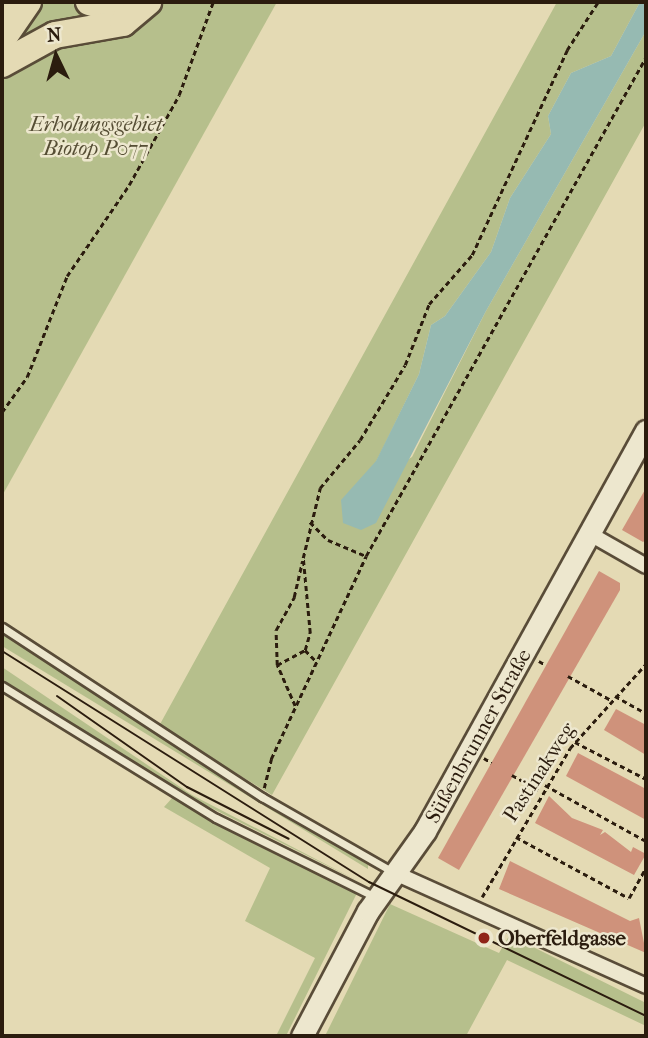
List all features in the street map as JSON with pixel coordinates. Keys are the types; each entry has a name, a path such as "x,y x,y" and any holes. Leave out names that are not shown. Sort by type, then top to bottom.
{"highway":[{"path":"2,8 6,2"},
{"path":"2,40 28,2"},
{"path":"89,2 120,11 142,2"},
{"path":"2,64 55,35 123,23 148,2"}],"street":[{"name":"Süßenbrunner Straße","path":"302,1036 376,898 425,831 646,431"},
{"path":"590,534 646,566"},
{"path":"395,873 646,986"}],"lane":[{"path":"2,627 262,797 395,873"},
{"path":"2,686 216,818 376,898"}],"path":[{"path":"2,412 27,377 67,276 129,186 179,95 213,2"},
{"path":"296,706 277,665 276,629 294,597 320,488 360,440 405,365 424,312 471,255 567,50 598,2"},
{"path":"262,797 296,706 366,556 646,57"},
{"path":"310,522 328,540 366,556"},
{"path":"277,665 305,650 310,633 303,558"},
{"path":"305,650 317,662"},
{"path":"536,660 546,665"},
{"name":"Pastinakweg","path":"475,909 541,791 575,742 646,664"},
{"path":"568,676 611,700"},
{"path":"615,696 646,713"},
{"path":"575,742 646,779"},
{"path":"481,757 492,763"},
{"path":"512,775 541,791"},
{"path":"545,785 646,841"},
{"path":"516,837 629,898 646,867"}],"green space":[{"path":"41,2 80,2 97,13 12,44"},
{"name":"Erholungsgebiet Biotop P077","path":"157,2 277,2 2,496 2,71"},
{"path":"557,2 640,2 611,56 571,73 548,116 551,134 510,198 491,252 445,316 431,325 419,374 376,462 342,500 412,457 486,311 646,31 646,122 272,795 159,726"},
{"path":"2,633 368,865 368,869 2,646"},
{"path":"2,667 192,795 360,882 175,790 2,680"},
{"path":"173,797 357,893 286,1036 276,1036 315,958 245,921 270,868 164,807"},
{"path":"390,904 499,953 509,936 527,944 646,1003 646,1026 507,960 466,1036 325,1036"}],"water":[{"path":"640,2 646,2 646,31 486,311 376,523 361,530 343,523 341,500 376,461 419,374 431,325 445,316 491,252 510,198 551,134 548,116 571,73 611,56"}],"building":[{"path":"646,488 646,540 643,542 622,530"},
{"path":"599,571 620,583 620,590 459,870 438,858"},
{"path":"616,709 646,725 646,755 604,730"},
{"path":"578,753 646,789 646,820 566,776"},
{"path":"549,796 572,818 603,830 600,835 605,832 631,852 633,847 646,854 634,875 535,823"},
{"path":"510,861 630,921 639,918 646,953 499,889"}],"tram line":[{"path":"2,651 369,882 646,1016"},
{"path":"57,696 187,787 289,839"}],"place":[{"name":"Oberfeldgasse","path":"484,938"}]}
